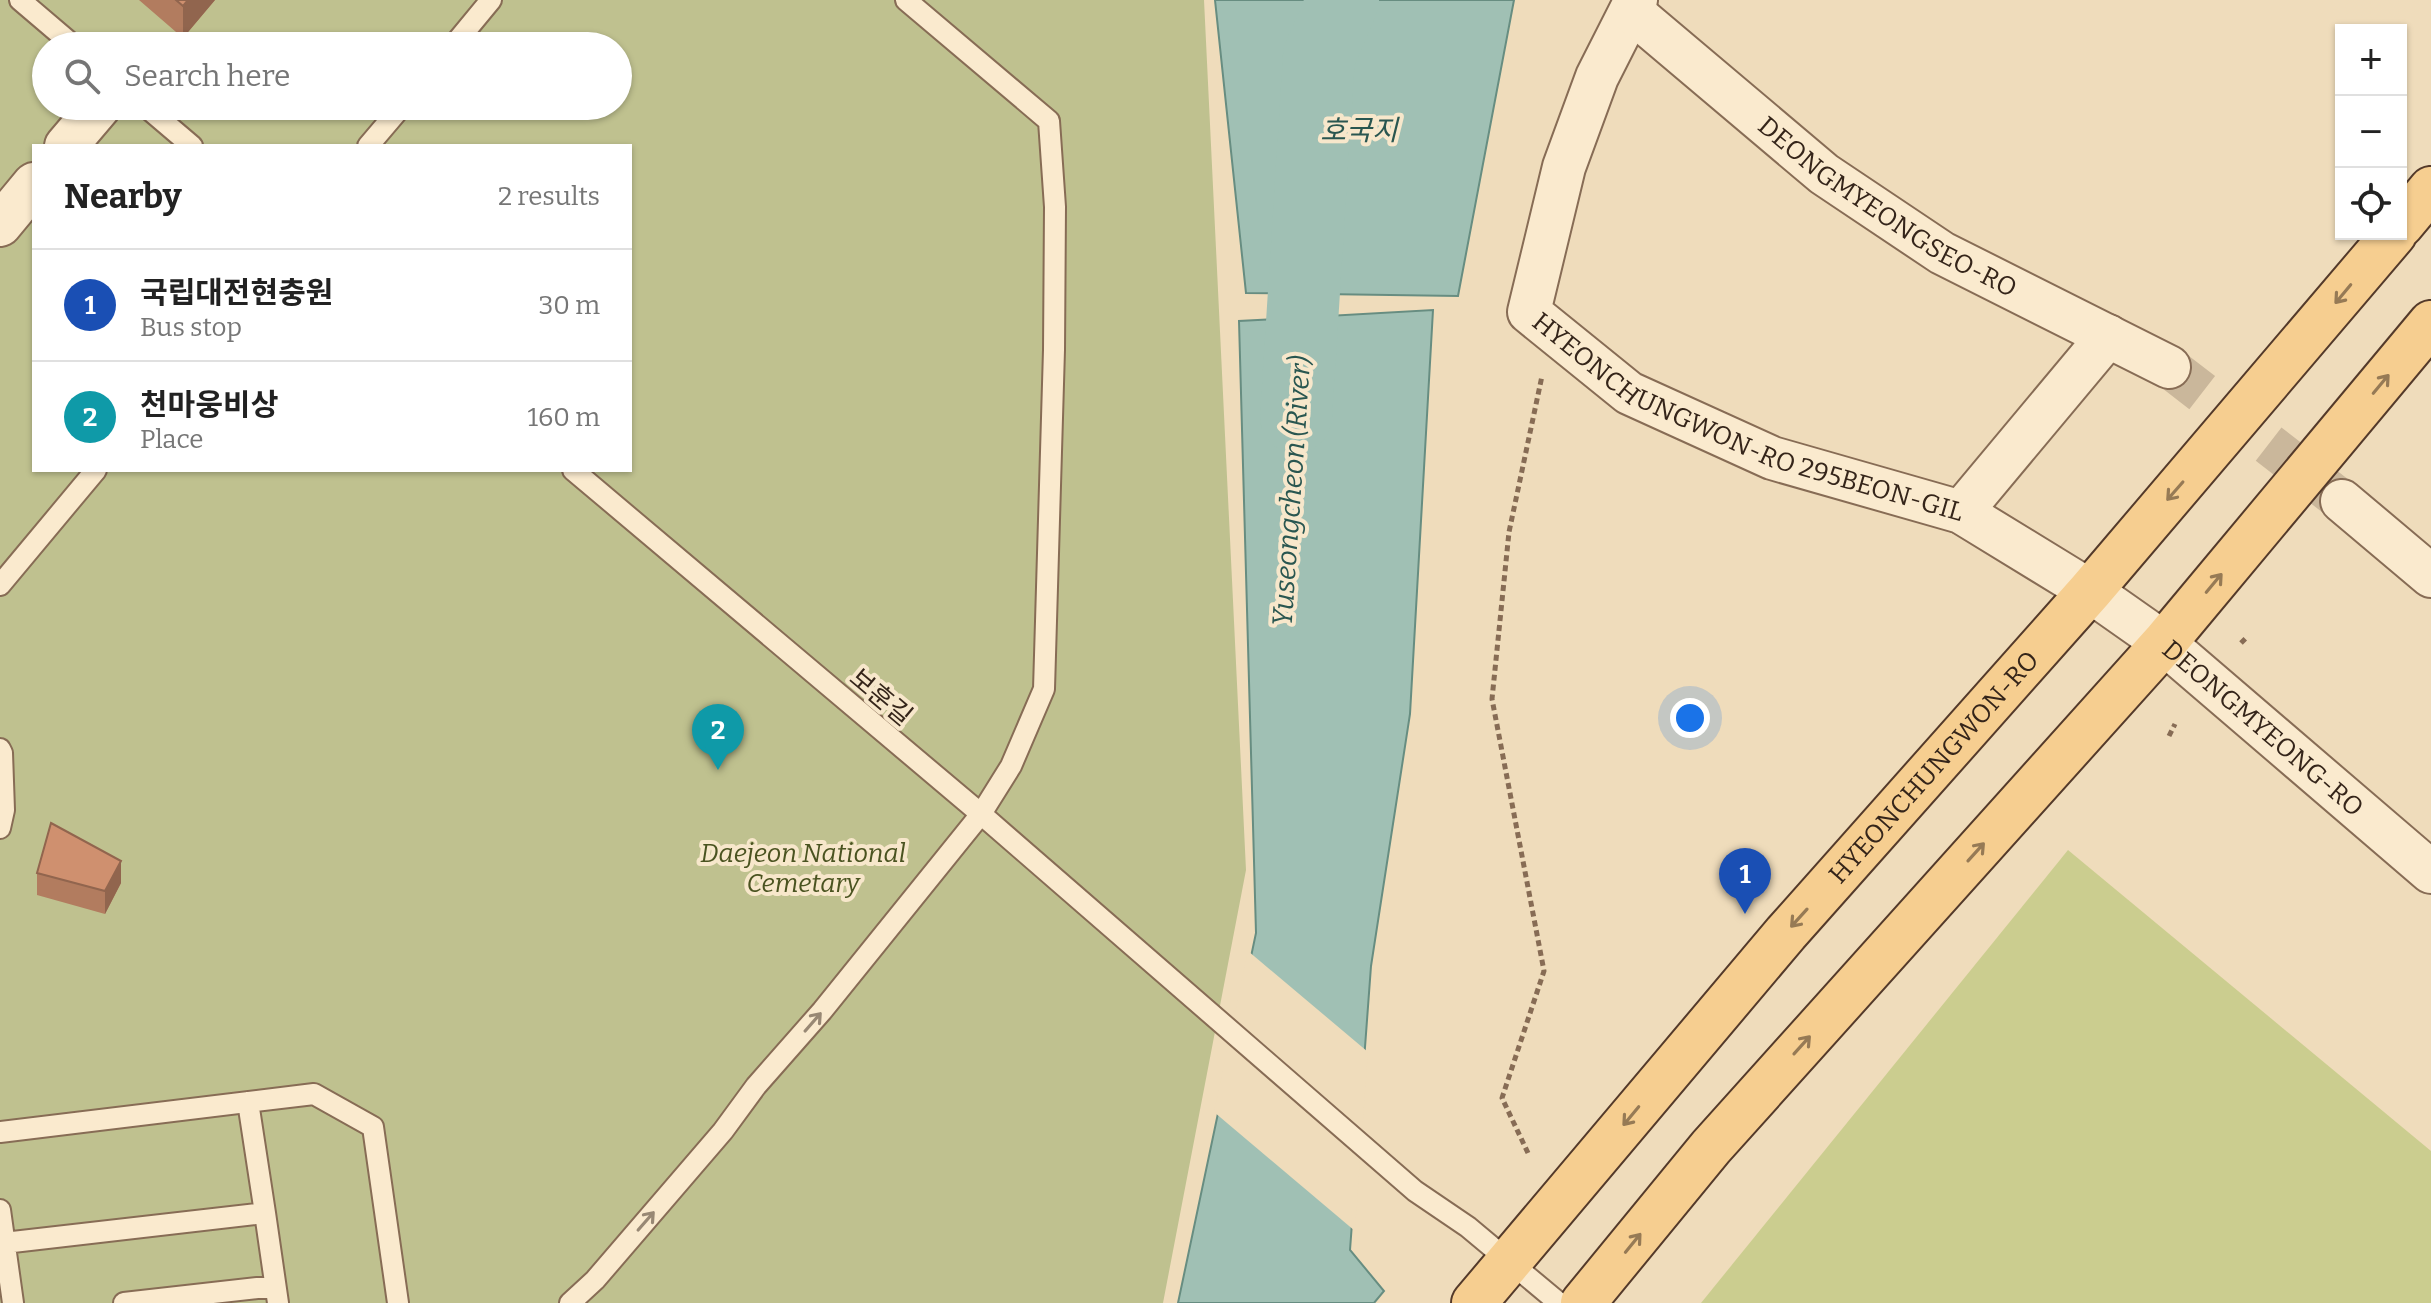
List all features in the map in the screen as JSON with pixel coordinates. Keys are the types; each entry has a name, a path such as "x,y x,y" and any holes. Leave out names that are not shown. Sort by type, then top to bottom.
{"main road":[{"path":"2407,218 2431,189"},
{"name":"HYEONCHUNGWON-RO","path":"1474,1303 1786,933 2090,591 2389,240"},
{"path":"1583,1303 1711,1147 2164,643 2431,323"}],"street":[{"name":"HYEONCHUNGWON-RO 295BEON-GIL","path":"1633,6 1597,77 1564,167 1529,312 1629,393 1772,458 1961,512 2090,591"},
{"name":"DEONGMYEONGSEO-RO","path":"1633,6 1824,174 1942,253 2169,367"},
{"path":"68,144 88,120"},
{"path":"0,225 32,186"},
{"path":"1961,512 2108,336"},
{"path":"2342,501 2431,576"},
{"name":"DEONGMYEONG-RO","path":"2090,591 2164,643 2431,872"}],"lane":[{"path":"20,0 58,32"},
{"path":"465,32 491,0"},
{"path":"570,1303 595,1280 723,1131 756,1086 822,1011 981,814 1011,766 1044,689 1055,207 1049,121 906,0"},
{"path":"161,120 190,144"},
{"path":"370,144 390,120"},
{"path":"0,585 94,472"},
{"name":"보훈길","path":"575,472 981,814 1415,1191 1509,1260 1559,1303"},
{"path":"0,749 4,810 0,828"},
{"path":"0,1132 314,1094 373,1127 398,1303"},
{"path":"124,1303 276,1295 248,1102"},
{"path":"0,1213 13,1303"},
{"path":"4,1243 265,1213"},
{"path":"593,1303 595,1280"}],"path":[{"path":"1528,1153 1502,1098 1544,971 1492,699 1509,532 1551,332"},
{"path":"2169,736 2175,724"}],"green space":[{"name":"Daejeon National Cemetary","path":"0,0 1204,0 1246,870 1163,1303 0,1303"},
{"path":"2068,850 2431,1151 2431,1303 1701,1303"}],"water":[{"name":"호국지","path":"1215,0 1514,0 1458,296 1246,293"},
{"path":"1433,310 1410,714 1371,966 1350,1250 1384,1291 1374,1303 1178,1303 1256,933 1239,321"}],"pier":[{"path":"1248,951 1368,1052 1355,1231 1214,1112"}],"building":[{"path":"51,823 121,861 105,891 37,873"}],"waterway":[{"name":"Yuseongcheon (River)","path":"1296,417 1319,56 1343,0"}],"tunnel":[{"path":"2169,367 2342,501"}],"place":[{"name":"천마웅비상","path":"718,770"},
{"name":"국립대전현충원","path":"1745,914"}]}
